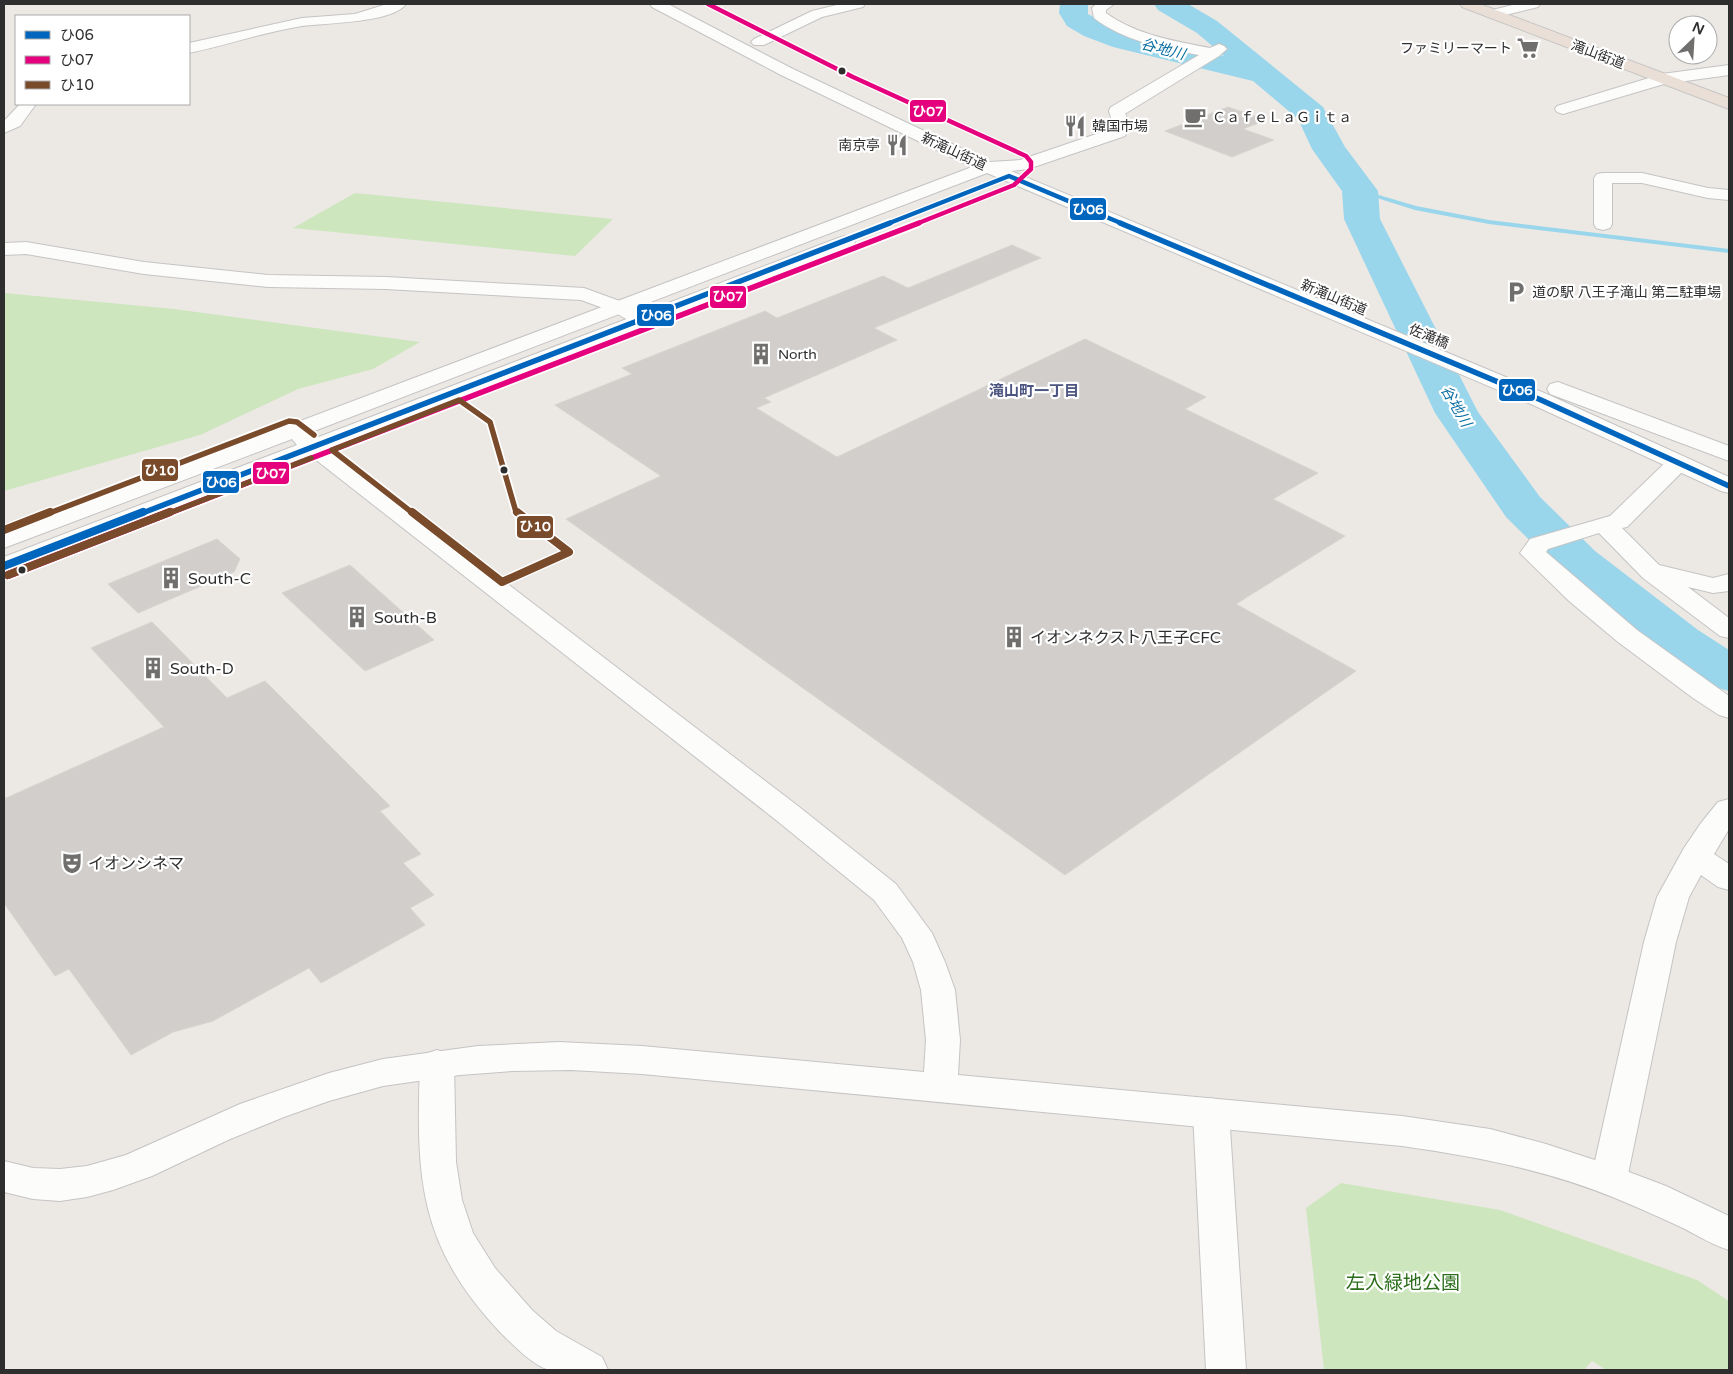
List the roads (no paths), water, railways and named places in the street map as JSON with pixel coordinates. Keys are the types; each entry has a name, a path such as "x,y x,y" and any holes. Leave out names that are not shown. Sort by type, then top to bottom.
{"highway":[{"name":"滝山街道","path":"1467,4 1729,104"}],"street":[{"path":"190,48 302,22 356,18 399,4"},
{"name":"新滝山街道","path":"657,4 787,72 987,167 1016,170 1381,316"},
{"name":"新滝山街道","path":"686,4 759,42 899,109 1016,170 1397,339"},
{"path":"759,42 817,14 858,4"},
{"path":"4,541 642,320 1016,170 1119,132 1121,124 1117,111 1214,53 1128,32 1108,23 1099,15 1099,8 1107,4"},
{"path":"1493,14 1533,4"},
{"path":"1563,109 1662,79 1729,70"},
{"path":"4,128 14,122 27,105"},
{"path":"4,566 303,439 621,308 987,167"},
{"path":"1603,224 1603,178 1642,178 1708,193 1729,195"},
{"path":"4,249 26,248 144,268 277,281 386,283 584,294 621,308 642,320"},
{"name":"佐滝橋","path":"1381,316 1552,387 1729,454"},
{"name":"佐滝橋","path":"1397,339 1495,380 1678,463"},
{"path":"303,439 787,813 886,892 916,933 929,962 938,990 943,1040 940,1088"},
{"path":"1729,486 1678,463 1618,522 1539,544 1532,554 1570,590 1605,618 1729,709"},
{"path":"1601,526 1652,573 1729,630"},
{"path":"1652,573 1672,573 1709,586 1729,582"},
{"path":"1609,1179 1660,942 1673,897 1695,856 1712,830 1729,810"},
{"path":"1695,856 1729,879"},
{"path":"4,1177 44,1185 83,1183 116,1175 149,1162 214,1130 286,1100 369,1075 437,1064 490,1059 567,1056 642,1060 1211,1113 1402,1131 1469,1141 1518,1151 1609,1179 1663,1201 1729,1234"},
{"path":"437,1064 436,1120 441,1193 448,1219 462,1250 478,1278 508,1313 542,1344 588,1370"},
{"path":"1211,1113 1226,1370"}],"waterway":[{"name":"谷地川","path":"1074,4 1073,13 1077,20 1094,30 1124,41 1250,72"},
{"name":"谷地川","path":"1168,4 1207,27 1312,114 1329,149 1360,191 1362,219 1457,413 1523,507 1578,561 1680,641 1729,674"},
{"path":"1360,191 1415,208 1489,222 1729,251"}],"place":[{"name":"ファミリーマート","path":"1528,48"},
{"name":"ＣａｆｅＬａＧｉｔａ","path":"1195,117"},
{"name":"韓国市場","path":"1075,126"},
{"name":"南京亭","path":"897,145"},
{"name":"道の駅 八王子滝山 第二駐車場","path":"1516,292"},
{"name":"North","path":"761,354"},
{"name":"South-C","path":"171,578"},
{"name":"South-B","path":"357,617"},
{"name":"イオンネクスト八王子CFC","path":"1014,637"},
{"name":"South-D","path":"153,668"},
{"name":"イオンシネマ","path":"72,863"}],"district":[{"name":"滝山町一丁目","path":"1034,391"}],"park label":[{"name":"左入緑地公園","path":"1403,1282"}]}
